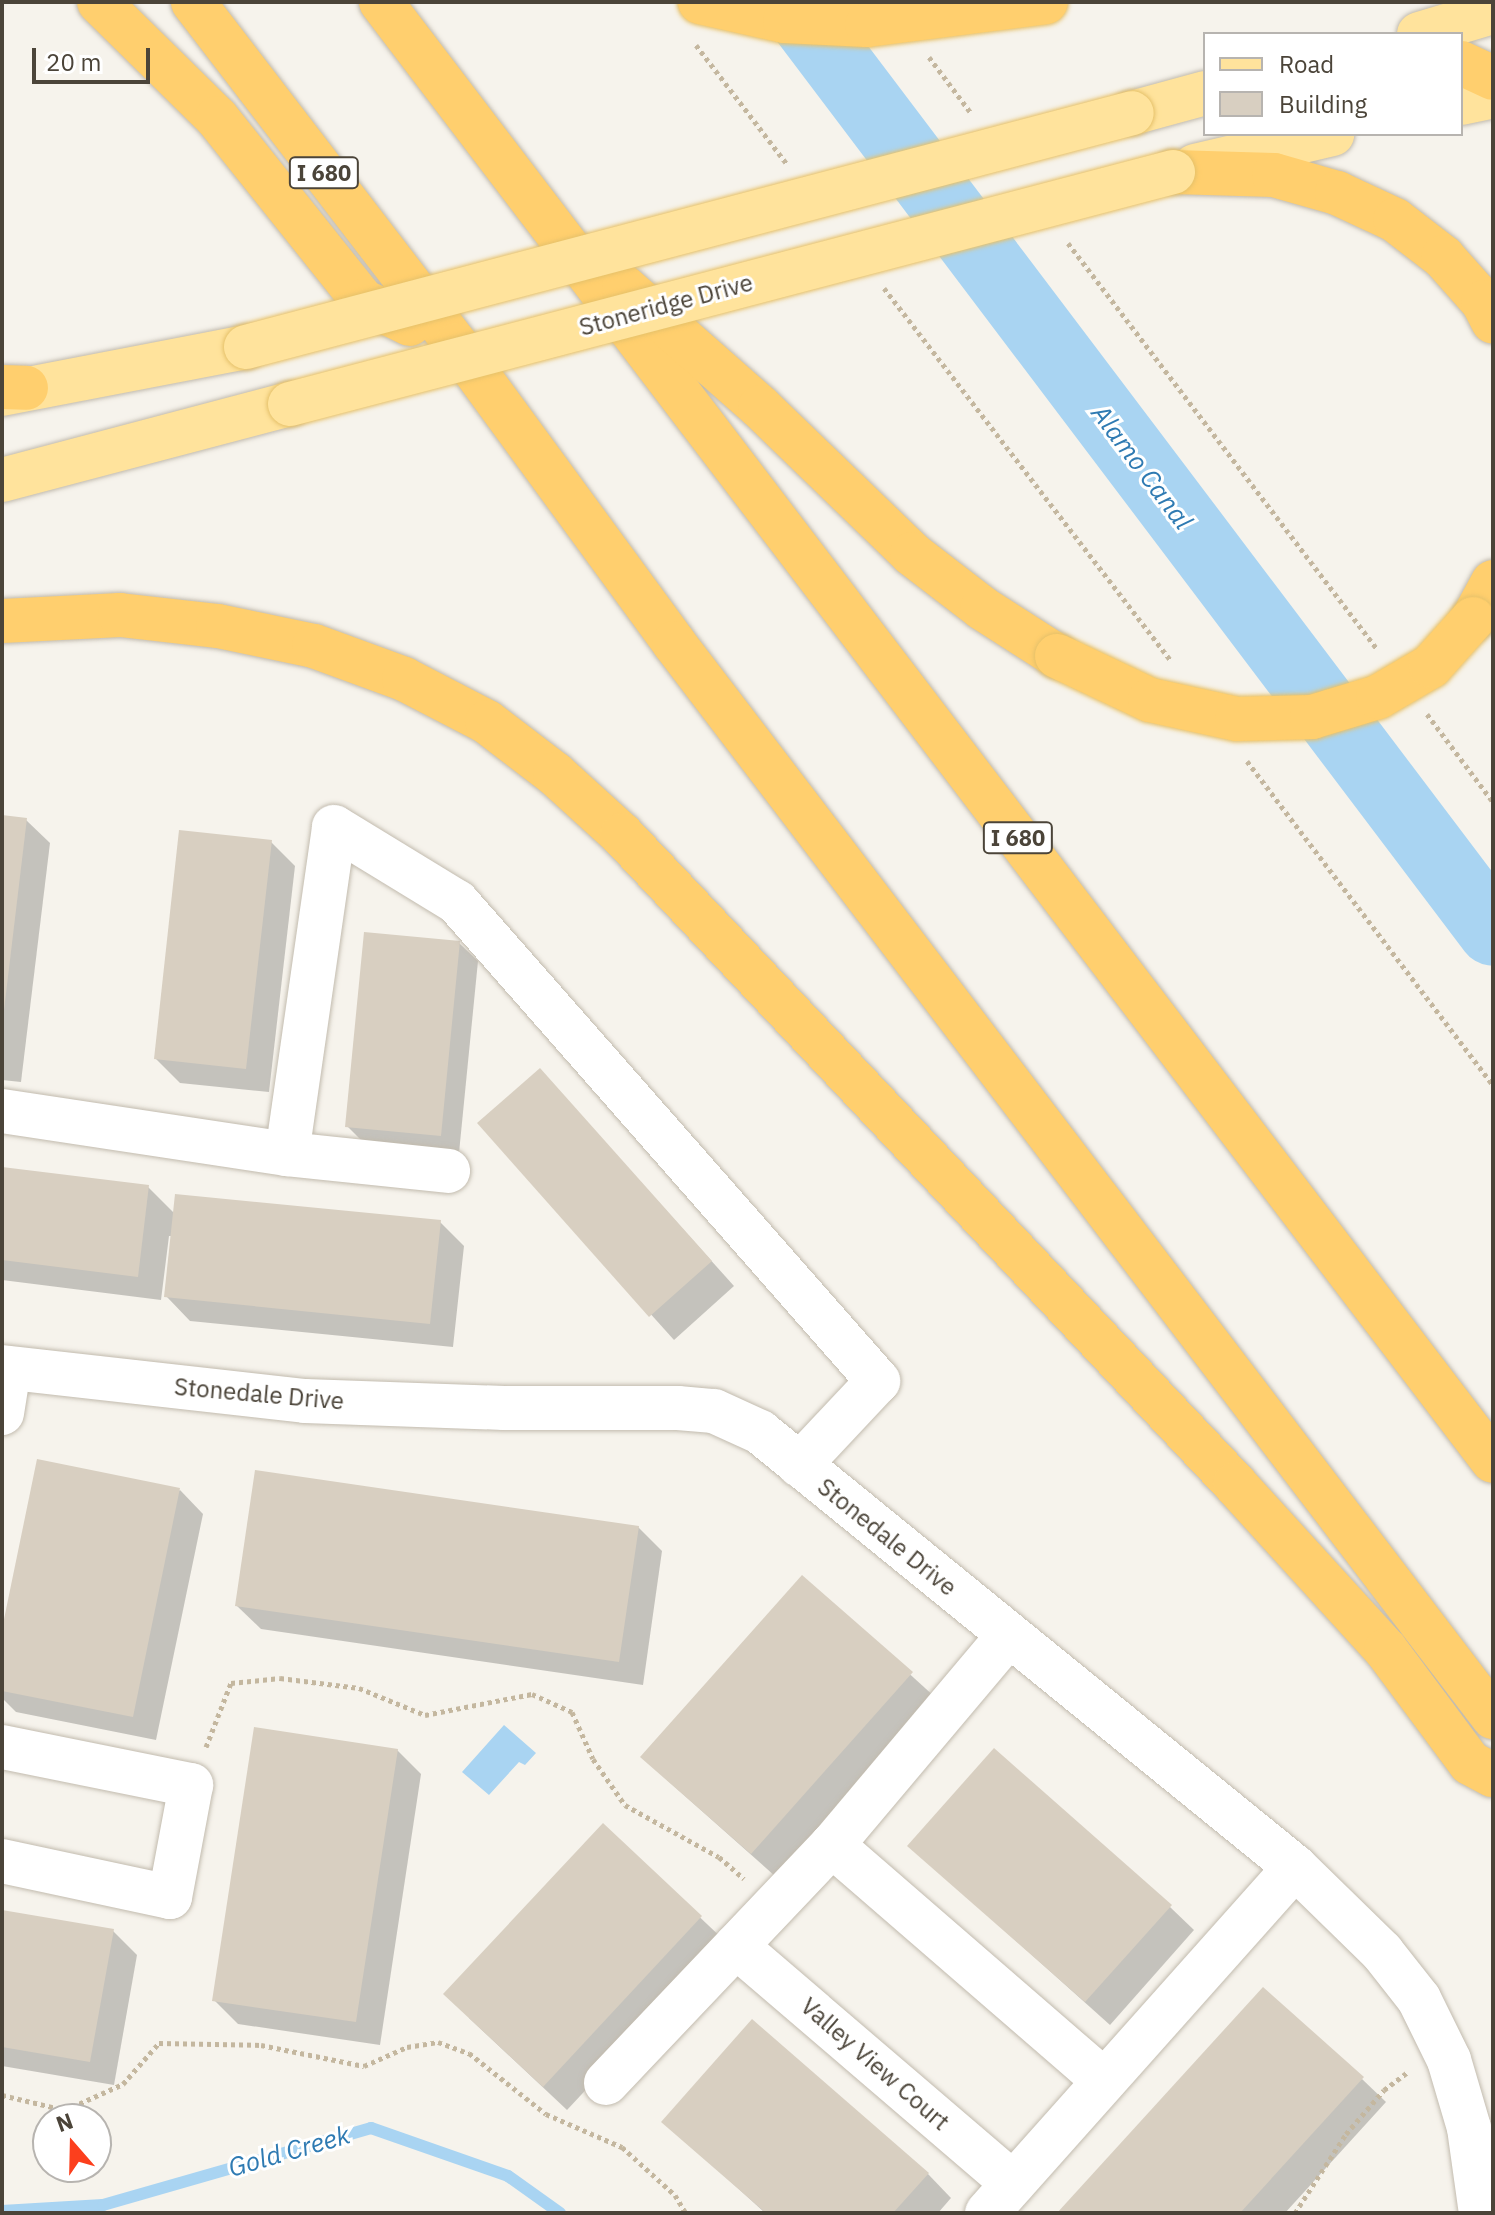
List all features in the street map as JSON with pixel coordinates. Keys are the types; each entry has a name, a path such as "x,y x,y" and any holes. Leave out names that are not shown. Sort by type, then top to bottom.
{"highway":[{"path":"99,2 217,118 363,301 456,345"},
{"name":"I 680","path":"193,2 456,345 674,643 1493,1717"},
{"name":"I 680","path":"381,2 1493,1461"},
{"path":"694,17 867,25 1046,2"},
{"path":"1463,64 1493,78"},
{"path":"1173,172 1274,175 1337,193 1395,220 1443,257 1483,302 1493,322"},
{"path":"542,215 760,407 912,554 982,608 1057,656 1150,700 1237,719 1312,717 1378,697 1431,666 1483,600"},
{"path":"2,621 120,615 218,626 314,646 404,679 487,722 544,765 622,835 1224,1472 1386,1650 1470,1763 1493,1775"}],"main road":[{"path":"1426,32 1493,12"},
{"path":"10,390 246,347 1203,94"},
{"path":"1463,103 1493,96"},
{"name":"Stoneridge Drive","path":"2,480 1173,172 1324,136"}],"street":[{"path":"287,1154 334,827 457,902 878,1381 799,1465"},
{"path":"2,1111 287,1154 448,1171"},
{"path":"2,1413 6,1368"},
{"name":"Stonedale Drive","path":"6,1368 305,1401 714,1411 760,1432 1295,1867 1382,1952 1419,1999 1442,2047 1469,2128 1481,2213"},
{"path":"606,2083 832,1845 1008,1636"},
{"path":"2,1747 191,1785 170,1897 2,1861"},
{"path":"832,1845 1104,2081"},
{"name":"Valley View Court","path":"736,1946 1000,2198 1295,1867"}],"path":[{"path":"694,17 797,177"},
{"path":"925,52 972,115"},
{"path":"1066,240 1382,655"},
{"path":"876,277 1181,674"},
{"path":"1420,706 1493,802"},
{"path":"1238,750 1493,1085"},
{"path":"191,1785 231,1683 280,1678 359,1688 425,1715 532,1694 572,1712 593,1759 625,1805 719,1857 775,1905"},
{"path":"2,2095 65,2110 123,2084 159,2043 261,2045 364,2066 407,2047 438,2042 469,2053 546,2114 622,2147 675,2195 686,2213"},
{"path":"1295,2213 1346,2134 1384,2090 1442,2047"}],"water":[{"path":"504,1725 536,1753 525,1765 519,1762 489,1795 462,1772"}],"building":[{"path":"2,815 27,818 4,1010 2,1010"},
{"path":"179,830 272,840 246,1069 154,1059"},
{"path":"364,932 460,941 441,1136 345,1127"},
{"path":"540,1068 712,1261 649,1317 477,1123"},
{"path":"2,1167 149,1185 138,1277 2,1260"},
{"path":"175,1194 441,1220 430,1324 164,1297"},
{"path":"37,1459 180,1488 133,1717 2,1691 2,1629"},
{"path":"255,1470 639,1526 619,1662 235,1606"},
{"path":"802,1575 913,1672 751,1854 640,1757"},
{"path":"254,1727 398,1749 356,2022 212,2001"},
{"path":"994,1748 1172,1905 1085,2002 907,1846"},
{"path":"603,1823 702,1916 543,2087 443,1994"},
{"path":"2,1910 114,1929 90,2062 2,2047"},
{"path":"1263,1987 1364,2077 1240,2213 1057,2213"},
{"path":"752,2019 929,2173 893,2213 766,2213 661,2122"}],"waterway":[{"name":"Alamo Canal","path":"791,2 1493,931"},
{"name":"Gold Creek","path":"2,2211 103,2205 371,2128 508,2176 560,2213"}]}
